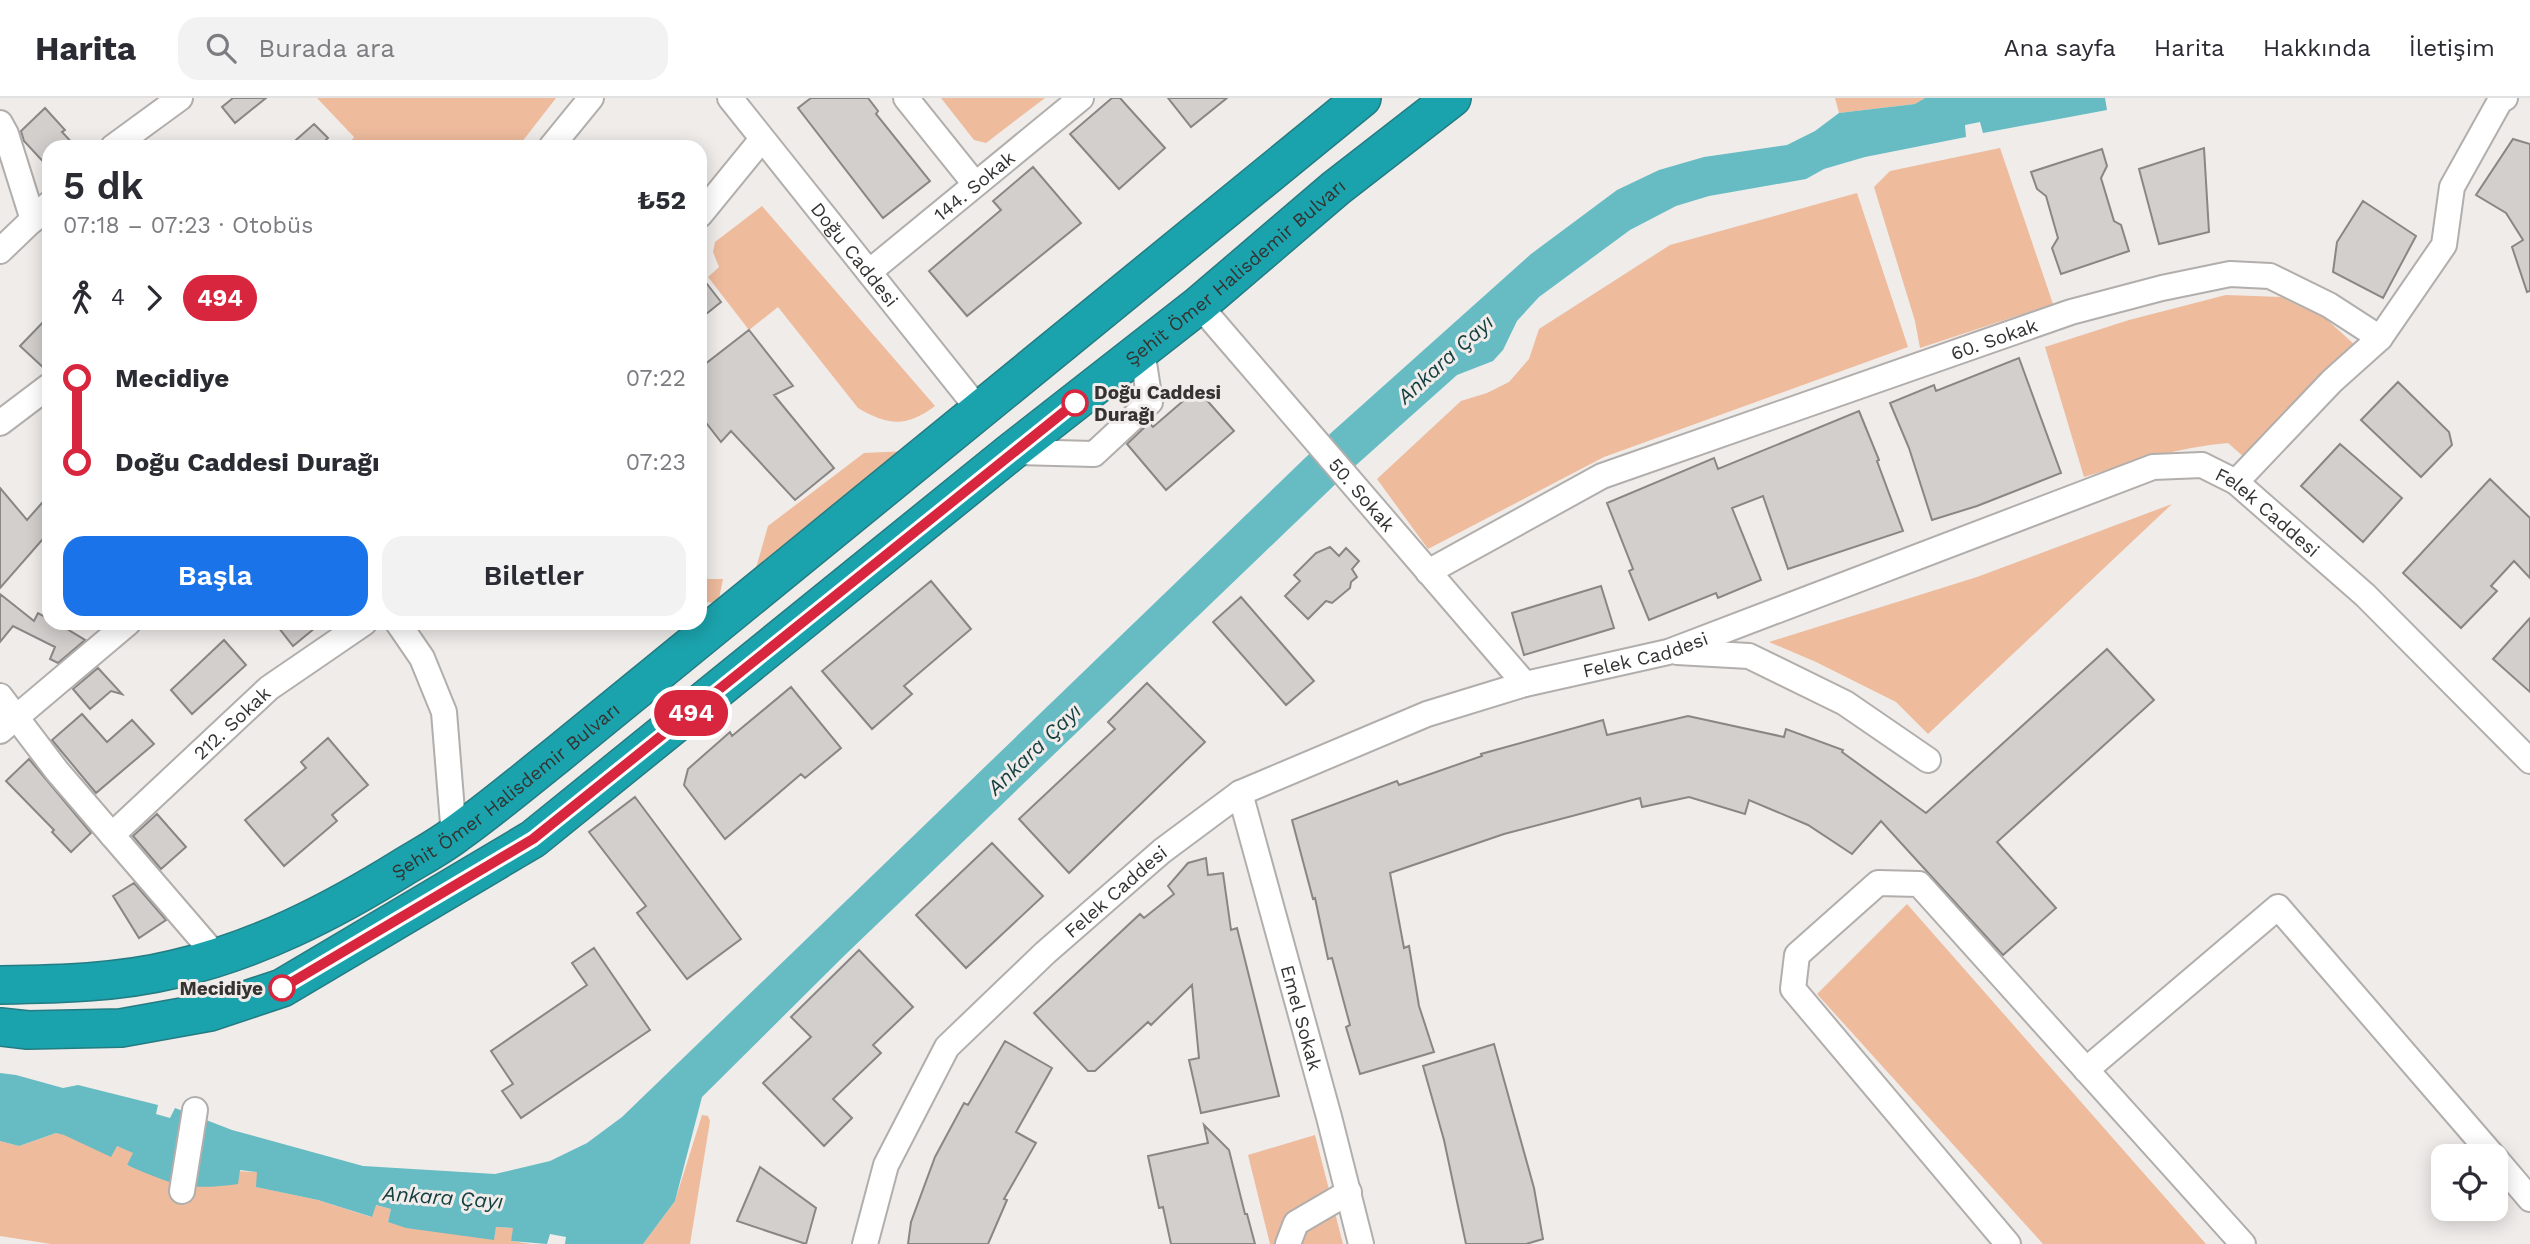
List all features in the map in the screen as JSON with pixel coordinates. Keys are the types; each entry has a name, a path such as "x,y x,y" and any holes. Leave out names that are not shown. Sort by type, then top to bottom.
{"highway":[{"name":"Şehit Ömer Halisdemir Bulvarı","path":"707,622 979,410 1362,98"},
{"name":"Şehit Ömer Halisdemir Bulvarı","path":"9,1032 121,1028 210,1013 282,988 533,839 1012,452 1199,305 1336,188 1451,98"},
{"name":"Şehit Ömer Halisdemir Bulvarı","path":"0,985 135,977 217,957 271,939 310,921 454,836 697,630"}],"street":[{"path":"123,140 180,98"},
{"path":"557,140 591,98"},
{"name":"Doğu Caddesi","path":"730,98 979,410"},
{"path":"906,98 975,184"},
{"name":"144. Sokak","path":"869,272 1081,98"},
{"path":"2236,482 2332,380 2379,338 2444,245 2452,187 2500,101 2505,98"},
{"path":"0,122 41,212 0,251"},
{"path":"707,206 762,139"},
{"name":"60. Sokak","path":"1428,572 1602,476 2071,312 2162,288 2230,274 2270,276 2329,304 2379,338"},
{"name":"50. Sokak","path":"1199,305 1525,684"},
{"path":"1012,452 1094,454 1150,402 1142,350"},
{"path":"0,424 42,391"},
{"name":"Felek Caddesi","path":"864,1244 886,1165 947,1047 1045,953 1152,859 1240,793 1427,714 1525,684 1668,652 2153,467 2202,465 2236,482 2365,595 2530,761"},
{"path":"8,724 120,630"},
{"name":"212. Sokak","path":"112,835 269,688 355,630"},
{"path":"403,630 422,658 444,712 454,836"},
{"path":"1668,652 1749,656 1845,703 1928,760"},
{"path":"0,696 8,724 57,771 217,957"},
{"name":"Emel Sokak","path":"1240,793 1361,1244"},
{"path":"2008,1244 1793,989 1797,955 1878,883 1919,884 2243,1244"},
{"path":"2086,1070 2278,907 2483,1144"},
{"path":"182,1191 195,1110"},
{"path":"2508,1173 2530,1199"},
{"path":"1288,1244 1296,1223 1349,1192"}],"shaded area":[{"path":"317,98 556,98 523,140 352,140 354,137"},
{"path":"941,98 1045,98 986,143 974,140"},
{"path":"1835,98 1925,98 1915,104 1839,113"},
{"path":"2000,148 2053,304 1920,348 1915,321 1874,187 1890,171"},
{"path":"1857,193 1908,347 1604,457 1428,549 1377,479 1461,401 1487,393 1509,382 1529,359 1539,329 1670,245"},
{"path":"762,206 935,406 907,421 889,421 869,414 858,408 778,307 749,330 708,277 719,267 713,252 715,242"},
{"path":"2226,295 2281,297 2325,318 2355,345 2245,458 2228,443 2210,445 2155,456 2084,477 2045,347 2129,320"},
{"path":"908,451 754,575 768,526 864,453"},
{"path":"2172,504 1928,734 1896,702 1769,642 1977,577"},
{"path":"707,578 723,579 718,603 707,602"},
{"path":"1907,904 2206,1244 2043,1244 1817,994"},
{"path":"702,1115 708,1116 710,1121 690,1244 643,1244 675,1201"},
{"path":"56,1133 117,1146 134,1153 127,1166 258,1172 257,1187 318,1200 371,1217 375,1205 391,1209 388,1222 494,1239 496,1227 514,1228 511,1241 531,1244 51,1244 0,1236 0,1141 19,1146"},
{"path":"1315,1135 1343,1244 1270,1244 1248,1155"}],"water":[{"name":"Ankara Çayı","path":"1925,98 2105,98 2107,110 1983,133 1980,122 1965,125 1966,137 1865,157 1824,169 1806,179 1709,196 1676,206 1630,230 1539,297 1517,321 1503,350 1493,361 1457,375 1345,475 846,954 702,1097 675,1201 643,1244 565,1244 566,1237 550,1234 547,1244 511,1241 513,1228 496,1227 494,1240 406,1228 388,1222 391,1209 376,1205 372,1217 318,1200 256,1187 257,1172 240,1170 238,1184 206,1187 181,1185 127,1165 133,1153 117,1146 111,1157 56,1133 19,1146 0,1141 0,1073 63,1088 78,1085 158,1105 156,1114 170,1118 175,1108 232,1130 363,1166 495,1174 550,1161 587,1143 622,1117 1332,432 1531,254 1617,190 1659,170 1704,157 1787,145 1815,131 1839,113 1915,104"}],"building":[{"path":"233,98 266,98 235,123 222,107"},
{"path":"811,98 868,98 878,111 876,114 930,181 883,218 798,108"},
{"path":"1112,98 1120,98 1165,148 1119,189 1070,134"},
{"path":"1168,98 1227,98 1191,127"},
{"path":"45,108 65,130 62,132 69,140 42,140 42,160 24,141 21,131"},
{"path":"314,124 328,138 326,140 296,140"},
{"path":"2513,139 2530,144 2530,291 2527,292 2512,247 2523,240 2506,213 2476,195"},
{"path":"2204,148 2209,232 2159,244 2139,169"},
{"path":"2102,149 2107,166 2101,178 2114,221 2121,225 2129,251 2061,274 2052,248 2058,238 2046,196 2037,189 2031,172"},
{"path":"1033,167 1081,223 967,316 929,271 1001,210 993,201"},
{"path":"2363,201 2416,236 2383,298 2333,272 2337,242"},
{"path":"707,284 721,302 707,313"},
{"path":"42,323 42,366 20,346"},
{"path":"749,330 793,386 774,395 834,468 795,500 731,431 721,442 707,424 707,363"},
{"path":"2019,358 2061,473 1977,506 1932,520 1909,448 1890,403 1934,385 1936,391"},
{"path":"2398,382 2449,432 2452,445 2421,477 2361,420"},
{"path":"1197,389 1234,431 1166,490 1127,444 1149,423 1153,427"},
{"path":"1859,411 1903,531 1788,569 1763,496 1732,508 1761,580 1718,598 1716,593 1649,620 1629,571 1633,569 1607,503 1714,458 1718,469"},
{"path":"2340,444 2402,498 2363,542 2301,486"},
{"path":"2490,479 2530,518 2530,578 2514,561 2491,586 2497,591 2461,628 2403,573"},
{"path":"0,488 27,520 42,503 42,540 0,588"},
{"path":"1330,547 1339,556 1346,548 1359,561 1352,569 1357,577 1351,582 1350,588 1332,603 1326,601 1308,619 1285,596 1300,581 1294,575 1316,553"},
{"path":"931,581 971,629 904,686 912,694 872,729 822,671"},
{"path":"1601,586 1614,628 1524,655 1512,613"},
{"path":"0,594 34,621 38,613 42,615 42,630 69,630 85,640 58,663 50,659 55,647 13,626 0,642"},
{"path":"1241,597 1314,681 1286,705 1213,622"},
{"path":"2530,618 2530,692 2493,659"},
{"path":"280,630 312,630 293,646"},
{"path":"224,640 246,665 192,714 171,690"},
{"path":"2107,649 2154,700 1997,842 2056,908 2003,955 1881,821 1852,854 1808,825 1749,800 1745,814 1689,797 1642,807 1640,798 1504,834 1390,873 1404,948 1409,946 1419,1006 1434,1052 1360,1074 1346,1027 1350,1025 1332,958 1328,959 1315,898 1313,899 1292,820 1397,781 1399,785 1482,756 1481,754 1603,720 1607,735 1688,716 1784,737 1786,729 1843,750 1842,752 1926,813"},
{"path":"98,668 122,694 111,691 90,709 73,689"},
{"path":"1147,683 1205,742 1069,873 1019,819 1115,729 1108,722"},
{"path":"791,687 841,748 805,778 801,774 725,839 684,785 688,769 730,732 732,736"},
{"path":"82,714 107,742 132,720 154,744 96,793 52,740"},
{"path":"328,738 368,785 332,815 337,821 284,866 245,820 306,768 301,762"},
{"path":"29,759 91,833 71,852 52,832 54,830 6,781"},
{"path":"635,797 741,939 687,979 637,913 646,906 589,832"},
{"path":"157,814 186,847 161,869 133,836"},
{"path":"992,843 1043,896 966,968 916,915"},
{"path":"1206,858 1208,875 1223,873 1231,930 1237,928 1279,1096 1201,1113 1189,1060 1199,1058 1192,985 1151,1025 1148,1022 1095,1071 1088,1071 1034,1013 1140,914 1144,918 1174,894 1168,886 1188,863"},
{"path":"134,883 166,920 139,938 113,896"},
{"path":"594,948 650,1030 521,1118 502,1091 513,1084 491,1051 587,985 572,963"},
{"path":"859,950 913,1007 873,1045 881,1053 833,1099 852,1118 824,1146 763,1083 811,1037 791,1017"},
{"path":"1005,1041 1052,1068 1016,1132 1036,1143 1004,1199 1007,1200 988,1244 908,1244 911,1222 935,1157 964,1103 968,1105"},
{"path":"1494,1044 1534,1188 1543,1239 1526,1244 1466,1244 1444,1140 1423,1066"},
{"path":"1204,1125 1229,1150 1255,1244 1171,1244 1163,1207 1159,1208 1148,1156 1208,1143"},
{"path":"760,1167 816,1208 806,1244 737,1221"}],"bus line":[{"name":"494","path":"282,988 533,839 1075,403"}],"place":[{"name":"Doğu Caddesi Durağı","path":"1075,403"},
{"name":"Mecidiye","path":"282,988"}]}
